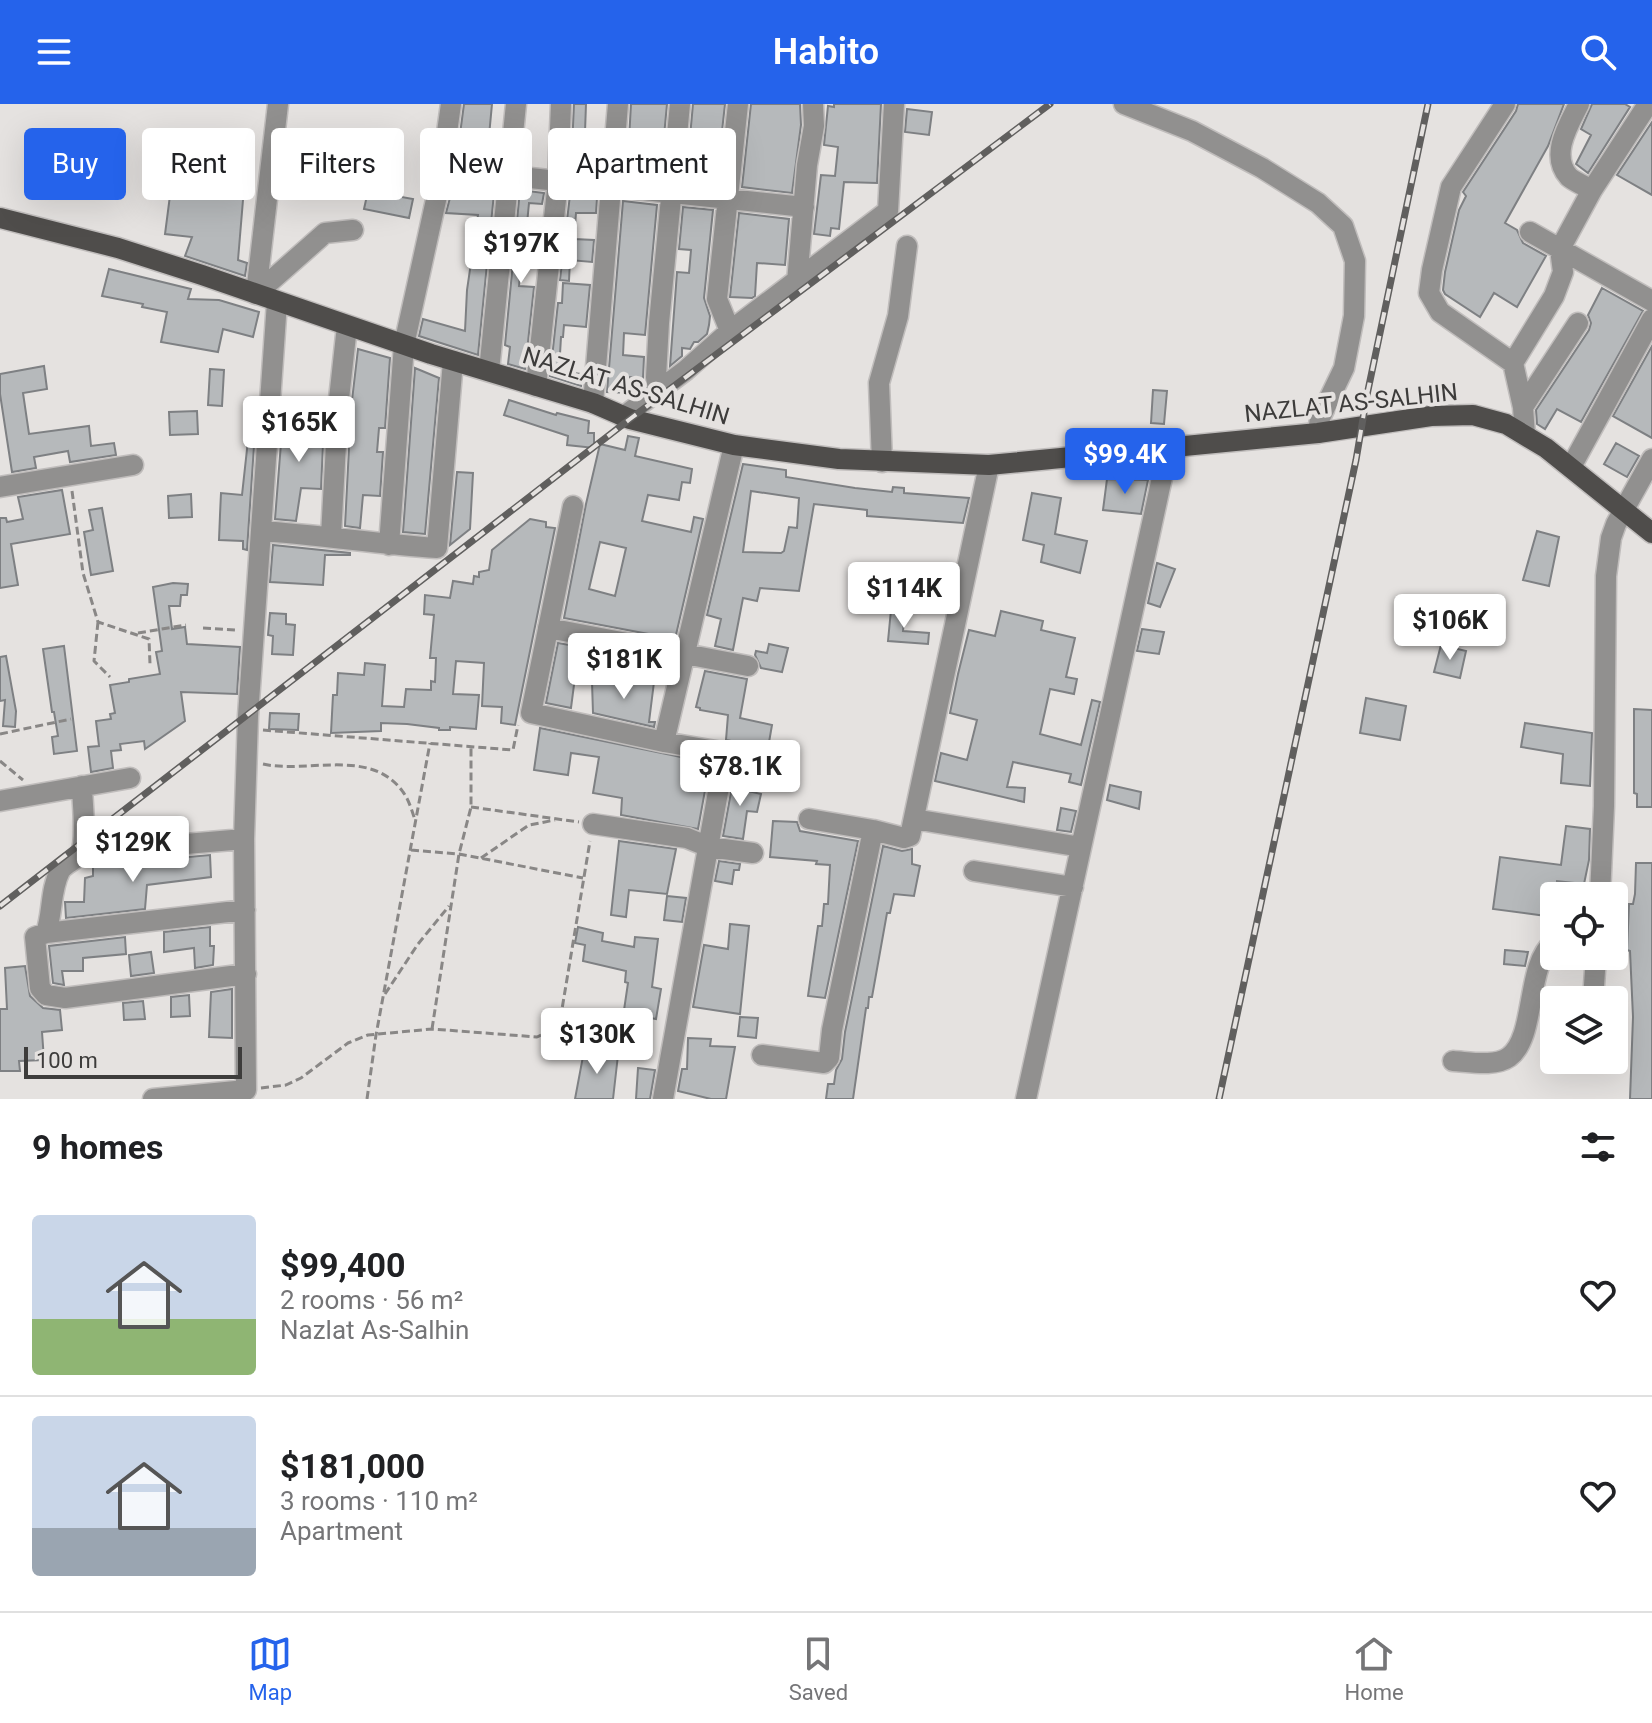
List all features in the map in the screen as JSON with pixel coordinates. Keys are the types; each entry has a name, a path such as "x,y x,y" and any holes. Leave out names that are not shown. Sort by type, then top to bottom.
{"main road":[{"name":"NAZLAT AS-SALHIN","path":"0,218 118,248 453,361 593,403 623,417 734,445 839,459 989,465 1318,433 1431,416 1473,415 1506,424 1525,435 1571,467 1652,533"}],"street":[{"path":"256,294 278,104"},
{"path":"389,545 404,345 440,182 451,104"},
{"path":"514,128 516,104"},
{"path":"560,128 561,104"},
{"path":"616,128 618,104"},
{"path":"677,128 680,104"},
{"path":"735,128 738,104"},
{"path":"797,282 807,165 814,126 813,104"},
{"path":"623,417 888,211 894,104"},
{"path":"1124,104 1192,131 1262,168 1318,203 1343,226 1355,261 1354,316 1344,368 1320,418 1318,433"},
{"path":"1505,104 1451,187 1429,293 1440,312 1513,363 1523,407 1525,435"},
{"path":"1579,104 1565,132 1561,157 1569,177 1592,190"},
{"path":"1513,363 1554,296 1563,272 1560,249 1592,190 1649,106"},
{"path":"489,371 508,200"},
{"path":"536,386 556,200"},
{"path":"593,403 611,200"},
{"path":"658,389 659,323 669,200"},
{"path":"727,200 717,299 730,331"},
{"path":"736,200 804,207"},
{"path":"256,294 325,233 353,230"},
{"path":"1530,232 1652,301"},
{"path":"882,462 879,383 898,316 907,246"},
{"path":"153,1099 246,1090 244,839 247,752 277,302"},
{"path":"1571,467 1652,319"},
{"path":"1523,407 1578,323"},
{"path":"331,536 338,408 347,326"},
{"path":"261,531 437,548 453,361"},
{"path":"664,742 734,445"},
{"path":"1026,1099 1165,464 1173,448"},
{"path":"1601,882 1606,576 1611,538 1652,459"},
{"path":"0,487 133,465"},
{"path":"809,819 907,838 910,836 989,465"},
{"path":"573,506 531,713 664,742 762,759"},
{"path":"548,628 748,666"},
{"path":"663,1099 725,753"},
{"path":"0,801 130,778"},
{"path":"81,853 82,786"},
{"path":"914,819 1081,847"},
{"path":"593,824 687,838 709,847 753,853"},
{"path":"762,1055 828,1061 873,830"},
{"path":"46,933 61,870 81,853 244,839"},
{"path":"974,871 1073,887"},
{"path":"245,910 46,933 35,937 35,947 40,988 46,995 65,998 246,974"},
{"path":"1453,1061 1492,1062 1509,1057 1522,1041 1540,965"}],"path":[{"path":"70,476 83,573 98,622 94,661 110,677"},
{"path":"98,622 149,639 150,664"},
{"path":"134,634 186,625"},
{"path":"203,628 233,628 253,639"},
{"path":"248,729 513,750 519,721 531,713"},
{"path":"0,734 71,719"},
{"path":"367,1099 430,743"},
{"path":"432,1029 459,854 471,807 471,747"},
{"path":"247,752 264,765 352,765 374,770 391,779 405,793 416,822"},
{"path":"0,761 38,794"},
{"path":"246,1090 286,1085 301,1078 348,1043 368,1035 432,1029 537,1037 559,1027 593,824 471,807"},
{"path":"481,858 529,825 558,819"},
{"path":"411,850 459,854 583,878"},
{"path":"383,997 418,944 451,903"}],"building":[{"path":"464,104 492,104 490,128 461,128"},
{"path":"574,104 586,104 585,128 573,128"},
{"path":"631,104 667,104 665,128 630,128"},
{"path":"693,104 725,104 722,128 691,128"},
{"path":"751,104 800,104 801,125 792,193 742,187"},
{"path":"834,104 881,104 877,183 844,182 839,229 831,228 830,236 814,234 821,175 835,176 838,147 824,145 828,106 834,107"},
{"path":"1518,104 1564,104 1548,146 1505,223 1517,230 1523,243 1546,256 1517,307 1494,293 1480,317 1445,294 1445,272 1459,210 1466,196 1463,192"},
{"path":"1592,104 1625,104 1630,107 1588,173 1576,164 1591,135 1581,129"},
{"path":"907,109 932,112 929,135 905,132"},
{"path":"1652,122 1652,195 1617,175"},
{"path":"532,192 544,193 542,204 529,203 527,224 540,230 538,245 523,243 519,286 534,287 525,369 508,364 510,347 505,345 519,200 532,200"},
{"path":"413,199 409,218 364,209 366,200"},
{"path":"169,200 243,200 238,260 247,263 245,276 185,256 192,237 165,234"},
{"path":"449,200 493,200 478,355 419,336 423,319 465,331 467,290 478,215 446,213"},
{"path":"569,200 597,200 596,213 576,213 574,239 594,240 592,262 570,260 569,281 560,280"},
{"path":"623,201 657,205 645,335 624,333 623,355 644,357 643,378 630,377 629,393 607,392"},
{"path":"683,207 713,210 704,298 710,316 707,334 694,342 690,349 682,348 682,356 670,366 677,272 689,273 691,250 679,249"},
{"path":"739,213 789,219 785,265 757,263 755,296 752,298 730,297"},
{"path":"109,269 191,289 188,299 219,300 259,312 253,337 223,329 218,352 161,342 167,312 102,296"},
{"path":"563,283 590,285 586,327 564,325 561,337 559,371 582,374 581,386 550,376"},
{"path":"1602,288 1643,311 1581,422 1557,409 1545,429 1537,424 1536,410 1589,330 1591,323 1588,315"},
{"path":"1652,346 1652,438 1613,416"},
{"path":"358,349 390,358 385,428 379,428 377,452 383,452 380,496 363,495 360,528 345,526 351,409"},
{"path":"44,366 47,389 23,393 29,434 89,426 91,446 114,443 116,455 70,462 68,451 34,457 36,468 12,472 0,394 0,374"},
{"path":"415,368 439,378 425,534 403,532"},
{"path":"210,369 224,370 222,406 208,405"},
{"path":"1153,390 1167,391 1164,424 1151,423"},
{"path":"509,400 556,415 589,421 588,433 594,433 594,448 567,445 568,436 504,415"},
{"path":"197,411 198,434 170,435 169,412"},
{"path":"283,418 324,421 321,489 301,488 296,521 275,519"},
{"path":"249,431 255,431 247,550 243,549 243,541 219,540 221,493 242,495"},
{"path":"628,436 639,438 635,456 692,469 690,483 682,482 679,500 648,495 642,521 691,532 694,517 703,519 675,639 564,618 600,444 625,450","holes":["600,542 626,548 615,596 589,589"]},
{"path":"1616,443 1639,456 1627,477 1604,464"},
{"path":"743,464 786,470 786,477 855,488 892,492 893,487 904,488 904,493 969,498 963,523 867,516 867,510 814,504 799,591 760,588 757,601 743,598 733,650 715,646 721,619 707,615","holes":["751,491 799,498 797,528 789,527 784,551 743,552"]},
{"path":"457,472 473,473 470,529 450,545"},
{"path":"1107,479 1148,480 1141,514 1103,510"},
{"path":"62,490 70,534 11,544 18,585 0,588 0,518 6,518 7,522 23,519 18,497"},
{"path":"1032,493 1061,498 1055,534 1087,541 1080,573 1041,562 1044,545 1023,540"},
{"path":"191,494 192,517 169,518 168,496"},
{"path":"102,508 113,571 91,575 84,532 93,530 89,510"},
{"path":"530,519 546,522 546,527 555,528 515,725 501,723 502,707 482,706 484,663 456,661 453,694 479,695 476,729 450,727 450,730 439,730 381,723 381,731 331,733 333,695 337,695 338,673 364,675 365,663 385,665 382,706 404,707 406,689 431,690 431,681 435,682 436,658 430,658 434,615 424,614 425,595 450,598 453,581 473,584 474,576 479,577 479,572 489,570 492,550"},
{"path":"1537,531 1559,537 1549,586 1523,580"},
{"path":"273,545 350,555 325,555 323,585 270,582"},
{"path":"1157,563 1175,569 1160,607 1148,603"},
{"path":"188,584 187,595 181,595 180,606 169,606 172,629 185,627 187,644 240,647 237,694 181,692 185,721 145,749 144,741 120,744 121,750 111,751 113,768 91,772 88,747 99,746 96,721 111,719 110,714 115,713 110,685 160,674 156,652 162,651 153,587"},
{"path":"891,610 905,610 903,631 929,633 928,644 888,641"},
{"path":"1001,611 1043,621 1041,630 1075,638 1066,677 1077,679 1074,694 1050,689 1040,734 1081,745 1092,700 1100,702 1081,785 1069,782 1071,774 1013,762 1007,787 1025,788 1024,802 935,781 941,753 967,760 977,720 950,713 969,630 995,636"},
{"path":"270,613 286,614 286,624 295,625 293,655 272,654 273,636 268,635"},
{"path":"1142,629 1164,632 1159,654 1137,651"},
{"path":"558,643 575,646 574,653 578,654 571,708 546,703"},
{"path":"769,644 788,648 782,672 761,668 756,651 767,653"},
{"path":"1441,645 1466,651 1460,678 1434,672"},
{"path":"64,646 77,751 54,754 52,737 58,736 43,649"},
{"path":"6,656 16,711 15,727 3,726 5,700 0,701 0,657"},
{"path":"705,671 747,679 740,718 772,725 768,748 726,740 728,715 696,707"},
{"path":"617,681 654,682 649,722 655,722 654,727 593,713 592,682 617,684"},
{"path":"1366,698 1406,706 1400,740 1360,733"},
{"path":"1634,709 1652,710 1652,807 1637,807 1637,794 1634,793"},
{"path":"270,713 299,714 298,730 269,729"},
{"path":"1525,723 1592,733 1590,786 1561,783 1563,754 1521,747"},
{"path":"540,728 710,763 698,829 621,815 622,798 593,793 599,757 571,753 568,775 534,770"},
{"path":"734,776 750,779 748,791 761,794 757,812 747,811 743,839 723,836"},
{"path":"1110,785 1141,792 1139,809 1107,800"},
{"path":"1061,808 1076,811 1071,832 1057,830"},
{"path":"773,821 797,822 800,831 858,841 825,998 808,996 818,926 822,926 824,904 828,904 830,865 770,857"},
{"path":"1566,826 1590,829 1584,882 1540,882 1540,915 1493,909 1500,857 1561,865"},
{"path":"619,841 676,849 667,894 629,890 626,917 611,915"},
{"path":"883,846 902,851 912,849 912,864 920,866 914,896 894,894 890,913 887,913 872,997 869,997 866,1008 853,1099 826,1099 828,1084 834,1084 842,1059"},
{"path":"210,855 211,877 147,885 145,909 66,918 65,902 84,902 85,878 93,876 93,866 156,864 156,860"},
{"path":"719,861 740,864 739,870 734,870 732,884 715,881"},
{"path":"1636,863 1652,863 1652,1099 1630,1099 1633,1017 1628,927 1629,904 1633,904"},
{"path":"667,896 686,898 682,922 664,920"},
{"path":"730,924 749,926 740,1014 693,1007 704,945 728,949"},
{"path":"210,927 210,946 214,946 213,965 195,968 194,948 164,952 164,932"},
{"path":"578,927 603,933 602,941 634,947 635,937 658,939 652,987 661,989 656,1019 645,1017 644,1031 617,1029 618,1017 623,1017 628,983 625,982 626,971 583,961 585,945 575,943"},
{"path":"125,937 126,954 83,958 83,971 62,971 64,985 53,983 49,946"},
{"path":"1505,950 1528,952 1525,966 1504,964"},
{"path":"151,952 154,973 131,976 129,955"},
{"path":"25,966 30,996 43,1008 60,1010 62,1030 42,1032 44,1060 19,1061 20,1071 0,1071 0,1009 7,1009 5,968"},
{"path":"232,989 232,1038 209,1037 211,992"},
{"path":"189,995 190,1016 171,1017 171,997"},
{"path":"143,1001 145,1019 124,1020 123,1003"},
{"path":"740,1017 758,1018 756,1038 738,1036"},
{"path":"688,1038 711,1039 710,1046 735,1047 726,1099 711,1099 678,1091 682,1069 687,1069"},
{"path":"584,1051 618,1055 613,1099 575,1099"},
{"path":"638,1068 655,1070 650,1099 636,1099"}],"railway":[{"path":"0,906 630,419 1050,104"},
{"path":"1219,1099 1356,460 1428,104"}]}
